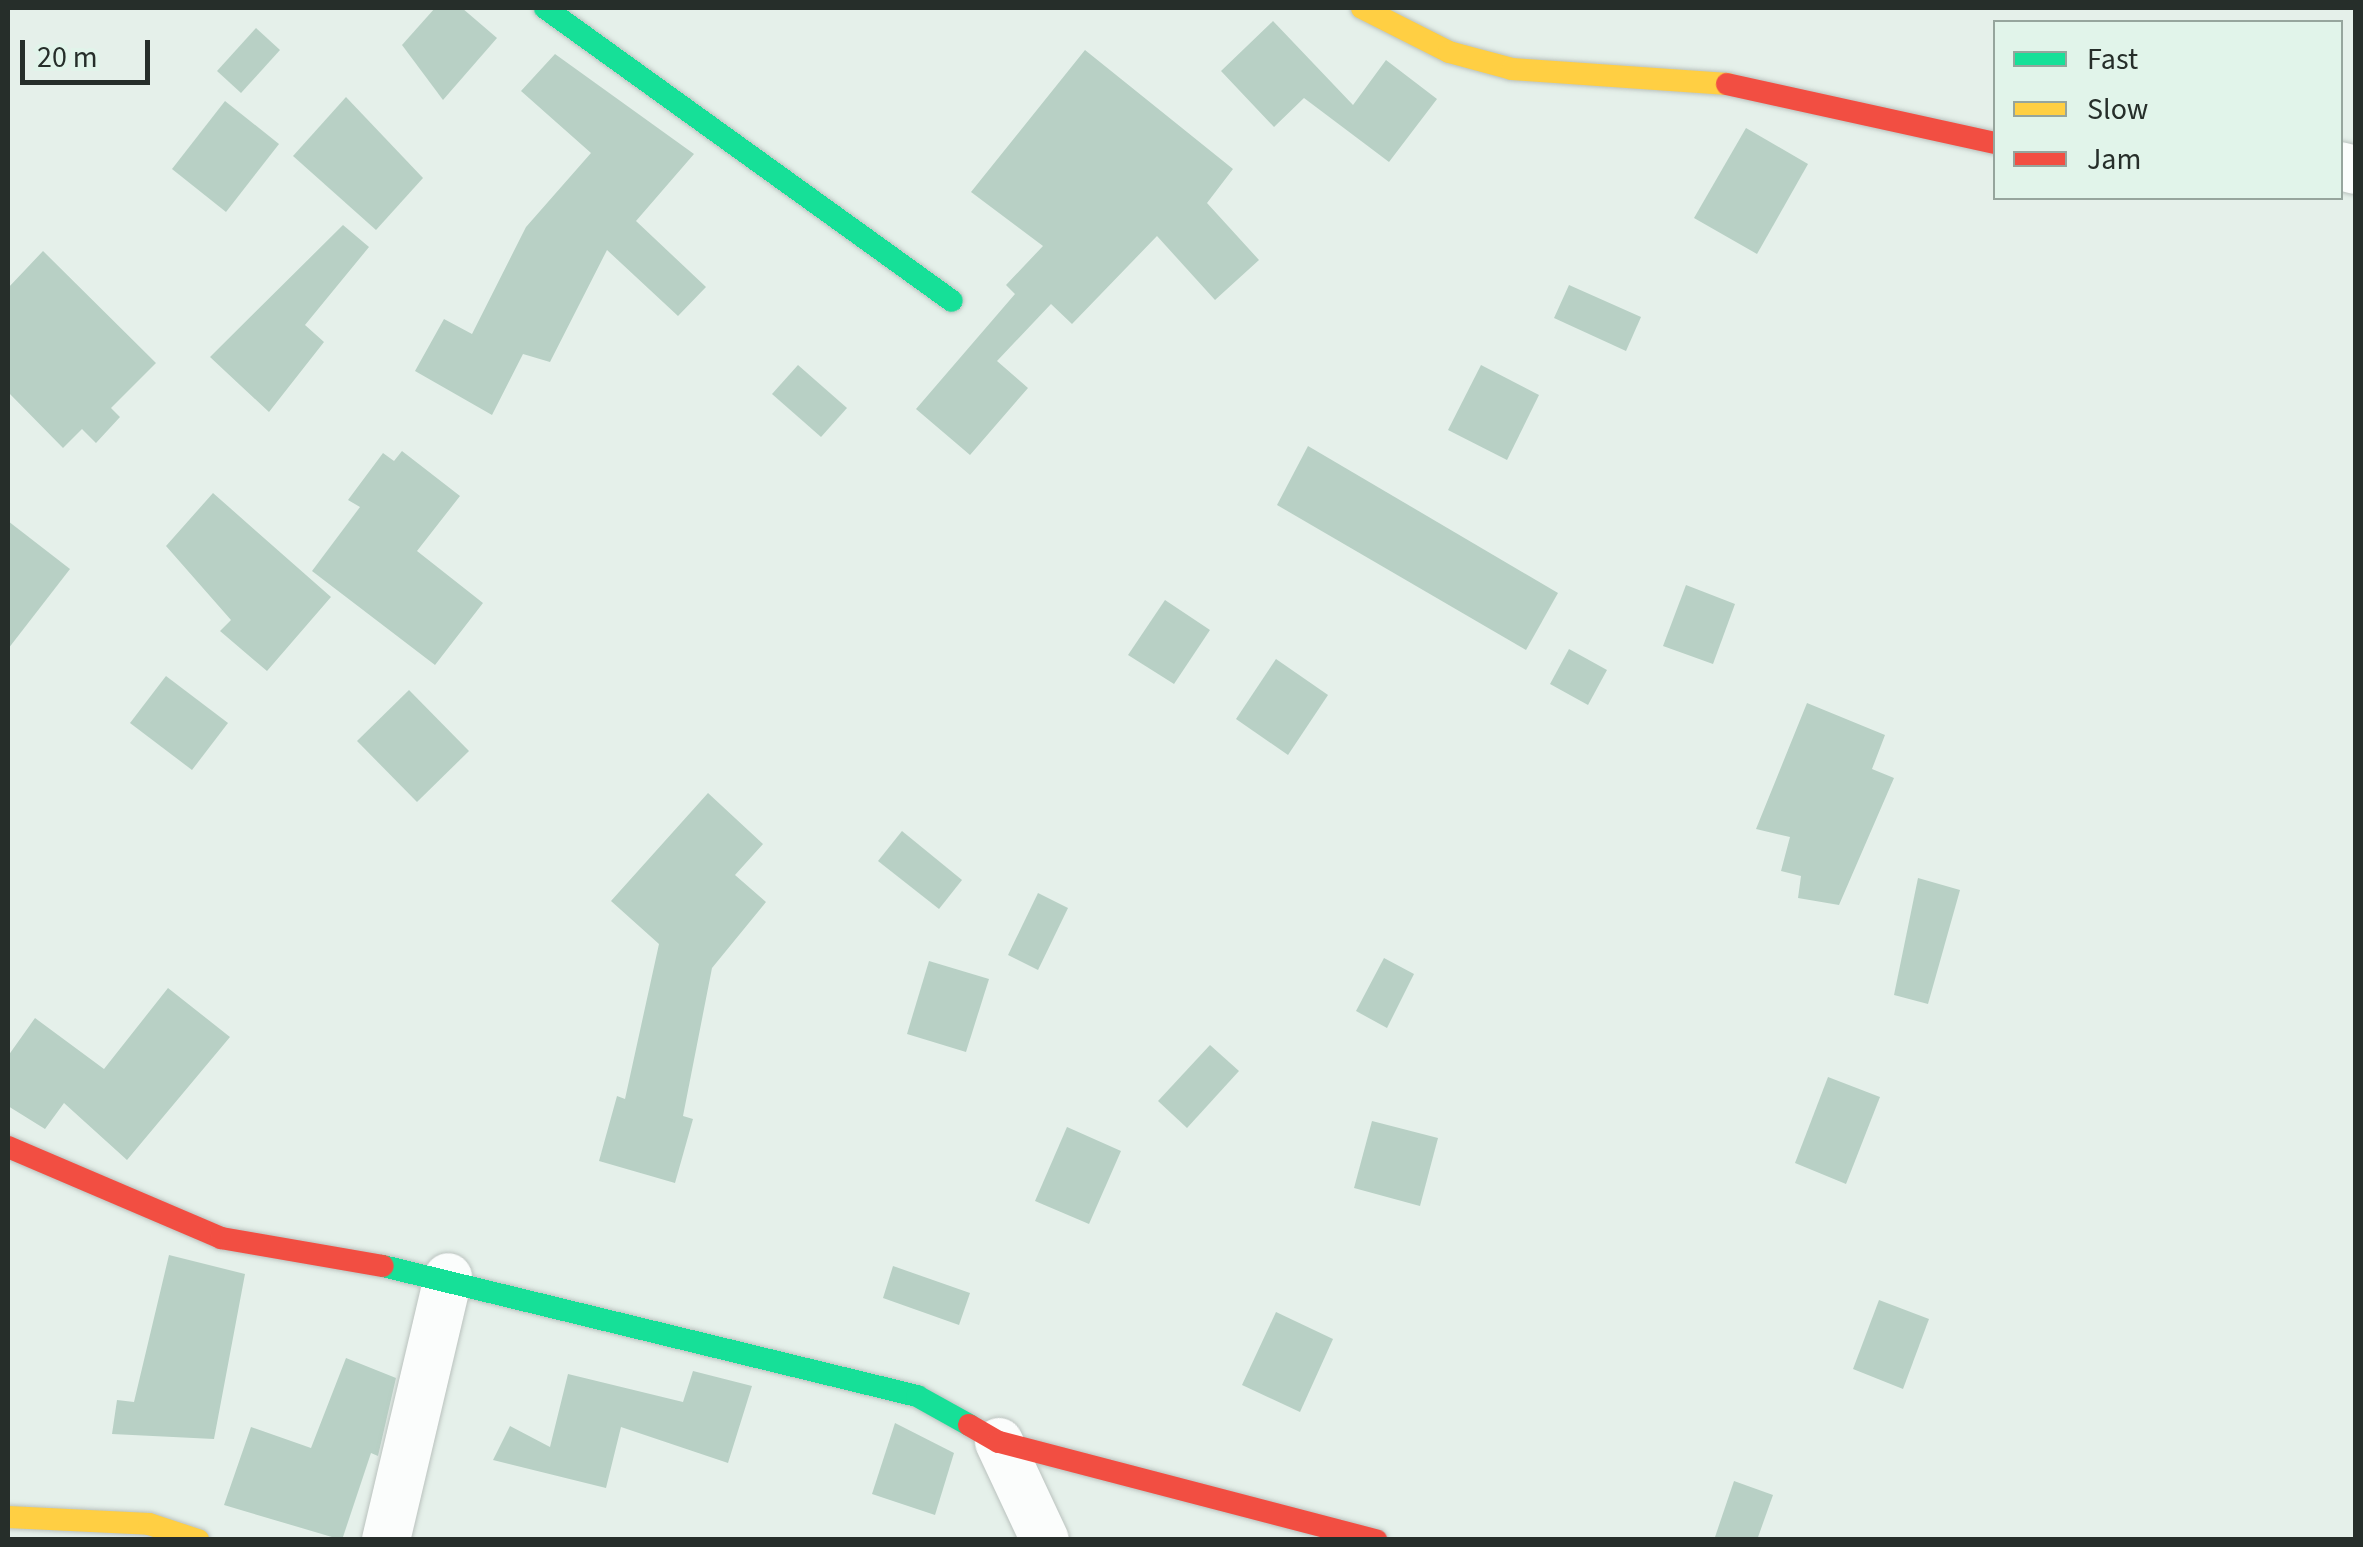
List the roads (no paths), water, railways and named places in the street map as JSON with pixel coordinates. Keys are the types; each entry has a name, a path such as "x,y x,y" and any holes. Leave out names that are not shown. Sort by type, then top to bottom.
{"street":[{"path":"544,8 952,301"},
{"path":"1362,8 1449,52 1512,68 1699,78 1993,142"},
{"path":"8,1148 221,1238 448,1277 916,1396 999,1442 1376,1540"},
{"path":"386,1540 448,1277"},
{"path":"999,1442 1045,1540"},
{"path":"8,1517 149,1524 198,1540"}]}
